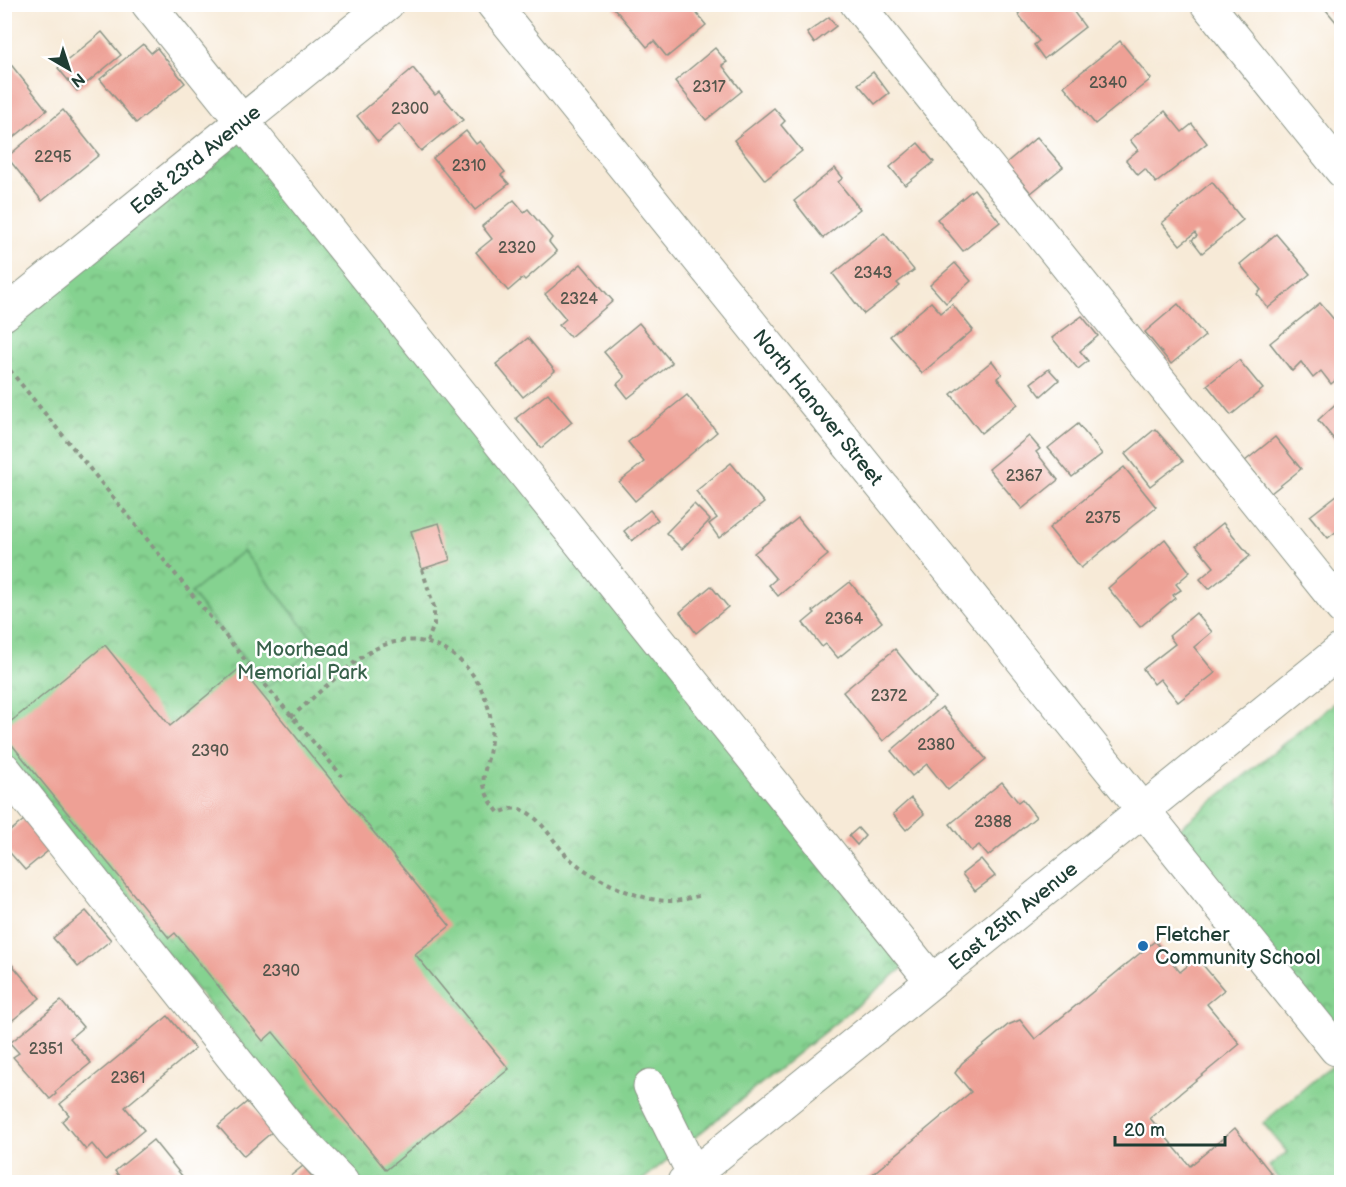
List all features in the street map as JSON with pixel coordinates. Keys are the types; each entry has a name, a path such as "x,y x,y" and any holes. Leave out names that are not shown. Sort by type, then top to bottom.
{"street":[{"path":"148,4 932,981"},
{"name":"East 23rd Avenue","path":"4,314 387,4"},
{"name":"North Hanover Street","path":"493,4 1336,1049"},
{"path":"857,4 1341,608"},
{"path":"1207,4 1341,171"},
{"name":"East 25th Avenue","path":"693,1180 932,981 1341,649"},
{"path":"4,769 290,1129 342,1182"},
{"path":"650,1086 693,1180"}],"path":[{"path":"4,363 291,717 342,776"},
{"path":"422,569 434,607 434,626 427,642"},
{"path":"291,717 354,664 377,648 402,642 427,642 451,652 468,668 480,685 488,705 491,724 490,750 483,783 488,797 499,813 510,807 524,810 536,819 566,855 594,877 653,900 672,901 703,895"}],"green space":[{"name":"Moorhead Memorial Park","path":"243,121 914,959 640,1182 356,1182 5,758 5,314"},
{"path":"243,551 318,645 267,687 191,593"},
{"path":"1341,697 1341,1056 1165,840"},
{"path":"1341,1057 1341,1182 1282,1182 1269,1166 1287,1152 1263,1123"}],"building":[{"path":"618,4 689,4 706,25 667,57 654,41 647,47 614,8"},
{"path":"966,4 978,4 971,10"},
{"path":"1029,4 1068,4 1085,27 1044,59 1034,45 1039,41 1018,14"},
{"path":"1321,4 1342,4 1342,29"},
{"path":"829,17 836,26 814,43 807,33"},
{"path":"102,32 121,55 77,91 58,68"},
{"path":"1120,41 1151,79 1095,124 1064,86"},
{"path":"143,44 151,53 157,48 185,83 136,123 100,79"},
{"path":"715,48 727,62 722,65 742,91 706,120 675,81"},
{"path":"5,57 47,110 7,143 5,140"},
{"path":"413,68 435,95 439,92 463,120 421,151 399,124 378,142 357,116"},
{"path":"873,72 889,93 875,104 858,84"},
{"path":"774,108 785,121 781,125 802,151 765,180 734,140"},
{"path":"63,110 99,155 42,201 7,157"},
{"path":"1165,111 1182,132 1192,124 1207,143 1156,183 1145,169 1138,175 1126,160 1138,150 1130,140"},
{"path":"466,131 476,144 480,141 505,172 501,175 509,184 475,210 433,158"},
{"path":"1037,137 1063,167 1031,193 1006,163"},
{"path":"918,143 934,162 905,185 890,167"},
{"path":"835,168 843,178 838,182 860,209 823,238 794,201"},
{"path":"1212,182 1243,220 1202,253 1192,240 1197,236 1195,233 1180,245 1162,223"},
{"path":"974,189 1000,222 963,251 937,219"},
{"path":"514,200 524,212 528,209 552,238 549,242 557,252 525,280 523,278 508,291 476,252 492,239 482,226"},
{"path":"884,233 914,270 897,283 900,286 864,314 833,274"},
{"path":"1276,234 1310,274 1268,308 1257,294 1261,290 1240,264"},
{"path":"955,263 971,281 946,303 930,285"},
{"path":"581,264 613,301 570,337 559,325 566,319 545,294"},
{"path":"931,302 941,313 952,304 973,330 922,373 890,336"},
{"path":"1320,303 1342,329 1342,375 1331,384 1321,371 1313,378 1301,362 1292,371 1270,343"},
{"path":"1178,304 1205,336 1171,364 1145,332"},
{"path":"1082,316 1098,336 1080,351 1088,361 1078,369 1052,338"},
{"path":"639,323 672,363 628,398 617,384 625,377 604,352"},
{"path":"528,338 555,371 523,397 496,364"},
{"path":"1239,360 1263,389 1231,415 1207,385"},
{"path":"992,361 1002,374 997,378 1018,404 981,433 951,394"},
{"path":"1049,369 1059,380 1041,396 1031,383"},
{"path":"548,393 572,422 541,448 516,418"},
{"path":"687,395 717,432 635,501 619,482 644,462 628,442"},
{"path":"1342,398 1342,449 1318,420"},
{"path":"1078,424 1102,454 1072,477 1048,448"},
{"path":"1155,429 1183,461 1150,486 1125,454"},
{"path":"1029,436 1040,449 1036,452 1058,480 1022,509 989,469"},
{"path":"1275,437 1301,469 1271,493 1245,461"},
{"path":"731,463 764,503 719,538 709,524 717,518 696,491"},
{"path":"1124,467 1156,507 1081,568 1049,528"},
{"path":"1342,491 1342,527 1328,538 1310,516"},
{"path":"694,504 710,520 682,549 666,533"},
{"path":"650,510 658,520 632,541 624,531"},
{"path":"798,518 828,555 778,596 769,585 776,579 754,553"},
{"path":"439,523 450,560 422,569 411,531"},
{"path":"1223,523 1250,556 1209,589 1200,579 1214,567 1196,545"},
{"path":"1165,539 1190,572 1176,584 1181,590 1173,595 1175,598 1140,627 1108,588"},
{"path":"850,582 882,622 838,658 826,644 822,647 803,623 815,613 813,611"},
{"path":"711,586 728,607 696,633 680,612"},
{"path":"1196,613 1212,632 1194,647 1215,673 1178,702 1160,679 1154,684 1143,669 1175,644 1169,636"},
{"path":"105,645 170,726 240,668 450,926 415,954 509,1069 386,1170 273,1032 263,1041 175,933 169,938 4,735 4,727"},
{"path":"895,649 935,698 883,741 843,692"},
{"path":"942,707 986,759 948,790 927,764 912,776 891,751"},
{"path":"1002,782 1018,802 1022,799 1036,817 988,856 979,845 971,851 950,824"},
{"path":"911,798 924,814 906,830 893,814"},
{"path":"29,816 54,846 25,870 4,846 4,836"},
{"path":"858,828 865,836 857,845 849,836"},
{"path":"981,859 995,876 975,891 962,874"},
{"path":"86,911 111,940 78,967 53,938"},
{"path":"1155,941 1180,972 1197,958 1224,990 1207,1004 1240,1044 1150,1118 1190,1166 1235,1128 1275,1178 1269,1182 863,1182 971,1092 955,1073 962,1063 1008,1025 1020,1020 1035,1039"},
{"path":"4,955 40,998 4,1027"},
{"path":"61,1001 83,1027 70,1038 91,1063 55,1092 56,1094 50,1099 13,1057 19,1053 10,1043"},
{"path":"168,1016 195,1049 125,1107 144,1130 106,1161 92,1144 86,1150 62,1121 69,1115 60,1104"},
{"path":"247,1102 272,1132 244,1156 218,1126"},
{"path":"153,1140 187,1182 124,1182 115,1171"},
{"path":"303,1166 317,1182 283,1182"}],"place":[{"name":"Fletcher Community School","path":"1143,946"}]}
